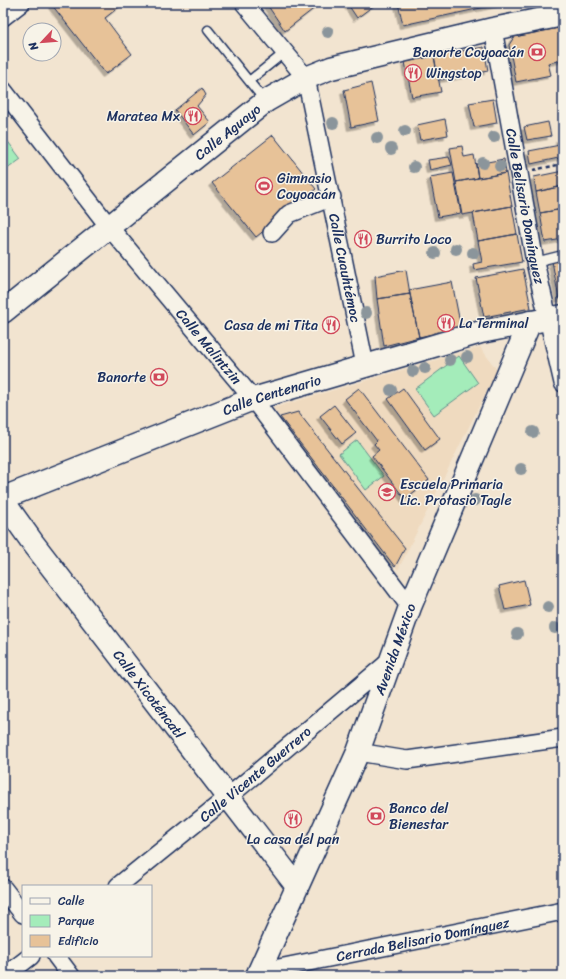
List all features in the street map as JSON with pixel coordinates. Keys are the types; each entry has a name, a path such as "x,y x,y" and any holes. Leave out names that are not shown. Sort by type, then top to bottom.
{"street":[{"path":"3,17 20,3"},
{"name":"Calle Cuauhtémoc","path":"244,3 306,78 332,197 365,365"},
{"name":"Calle Aguayo","path":"3,312 266,102 306,78 331,68 493,29 563,15"},
{"name":"Calle Belisario Domínguez","path":"493,29 535,262 563,383"},
{"name":"Calle Malintzin","path":"3,90 110,228 253,399 410,607"},
{"path":"272,233 289,214 332,197"},
{"name":"Calle Centenario","path":"3,500 253,399 481,332 548,319"},
{"name":"Avenida México","path":"258,974 296,885 358,752 410,607 548,319"},
{"name":"Calle Xicoténcatl","path":"3,500 33,543 296,885"},
{"name":"Calle Vicente Guerrero","path":"119,885 390,661"},
{"path":"358,752 407,760 563,738"},
{"path":"3,888 22,913"},
{"name":"Cerrada Belisario Domínguez","path":"258,974 563,911"},
{"path":"5,976 30,957"},
{"path":"57,957 71,976"}],"lane":[{"path":"208,30 266,102"},
{"path":"249,81 284,53"},
{"path":"535,262 563,255"}],"path":[{"path":"519,172 563,164"}],"shaded area":[{"name":"Escuela Primaria Lic. Protasio Tagle","path":"480,347 497,370 398,570 273,408"}],"green space":[{"path":"3,135 21,159 3,172"},
{"path":"459,356 478,383 434,415 415,389"},
{"path":"357,440 384,476 366,490 339,454"}],"building":[{"path":"55,3 124,3 105,18 132,54 106,74 52,5"},
{"path":"266,3 321,3 285,31"},
{"path":"347,3 377,3 357,18"},
{"path":"398,3 504,3 403,25"},
{"name":"Banorte Coyoacán","path":"563,27 563,60 548,63 551,75 516,82 509,45 514,37"},
{"path":"484,47 488,71 438,80 434,56"},
{"path":"434,56 441,92 412,97 405,62"},
{"path":"371,83 379,121 351,127 344,90"},
{"name":"Maratea Mx","path":"202,88 206,95 197,106 210,122 194,135 175,110"},
{"path":"493,99 497,123 474,127 469,103"},
{"path":"445,119 448,135 420,140 417,125"},
{"path":"548,122 551,136 527,140 524,127"},
{"name":"Gimnasio Coyoacán","path":"273,135 316,189 256,237 212,183"},
{"path":"563,138 563,157 531,164 529,151 560,145 559,139"},
{"path":"462,146 464,157 474,155 478,178 456,182 450,148"},
{"path":"449,157 452,165 430,170 428,160"},
{"path":"504,159 506,173 478,178 476,164"},
{"path":"563,171 563,186 536,192 534,177"},
{"path":"453,173 461,213 438,217 430,177"},
{"path":"506,173 512,206 462,215 456,182"},
{"path":"563,186 563,209 540,213 536,192"},
{"path":"512,206 517,234 478,241 473,213"},
{"path":"563,209 563,239 545,242 540,213"},
{"path":"517,234 522,262 474,270 473,264 482,262 478,241"},
{"path":"563,259 563,298 559,299 552,261"},
{"path":"523,269 531,308 484,317 476,278"},
{"path":"406,270 410,294 377,299 375,276"},
{"path":"452,282 461,328 419,337 409,290"},
{"path":"410,294 419,337 384,346 377,299"},
{"path":"359,388 429,480 405,499 372,456 379,450 374,444 377,441 345,399"},
{"path":"403,388 440,439 425,450 388,399"},
{"path":"334,405 356,433 342,444 320,416"},
{"path":"298,412 405,548 395,567 280,417"},
{"path":"524,580 530,605 505,610 499,586"}],"place":[{"name":"Banorte Coyoacán","path":"537,52"},
{"name":"Wingstop","path":"413,73"},
{"name":"Maratea Mx","path":"193,116"},
{"name":"Gimnasio Coyoacán","path":"264,186"},
{"name":"Burrito Loco","path":"363,239"},
{"name":"La Terminal","path":"446,323"},
{"name":"Casa de mi Tita","path":"331,325"},
{"name":"Banorte","path":"159,377"},
{"name":"Escuela Primaria Lic. Protasio Tagle","path":"387,492"},
{"name":"Banco del Bienestar","path":"376,816"},
{"name":"La casa del pan","path":"293,819"}]}
